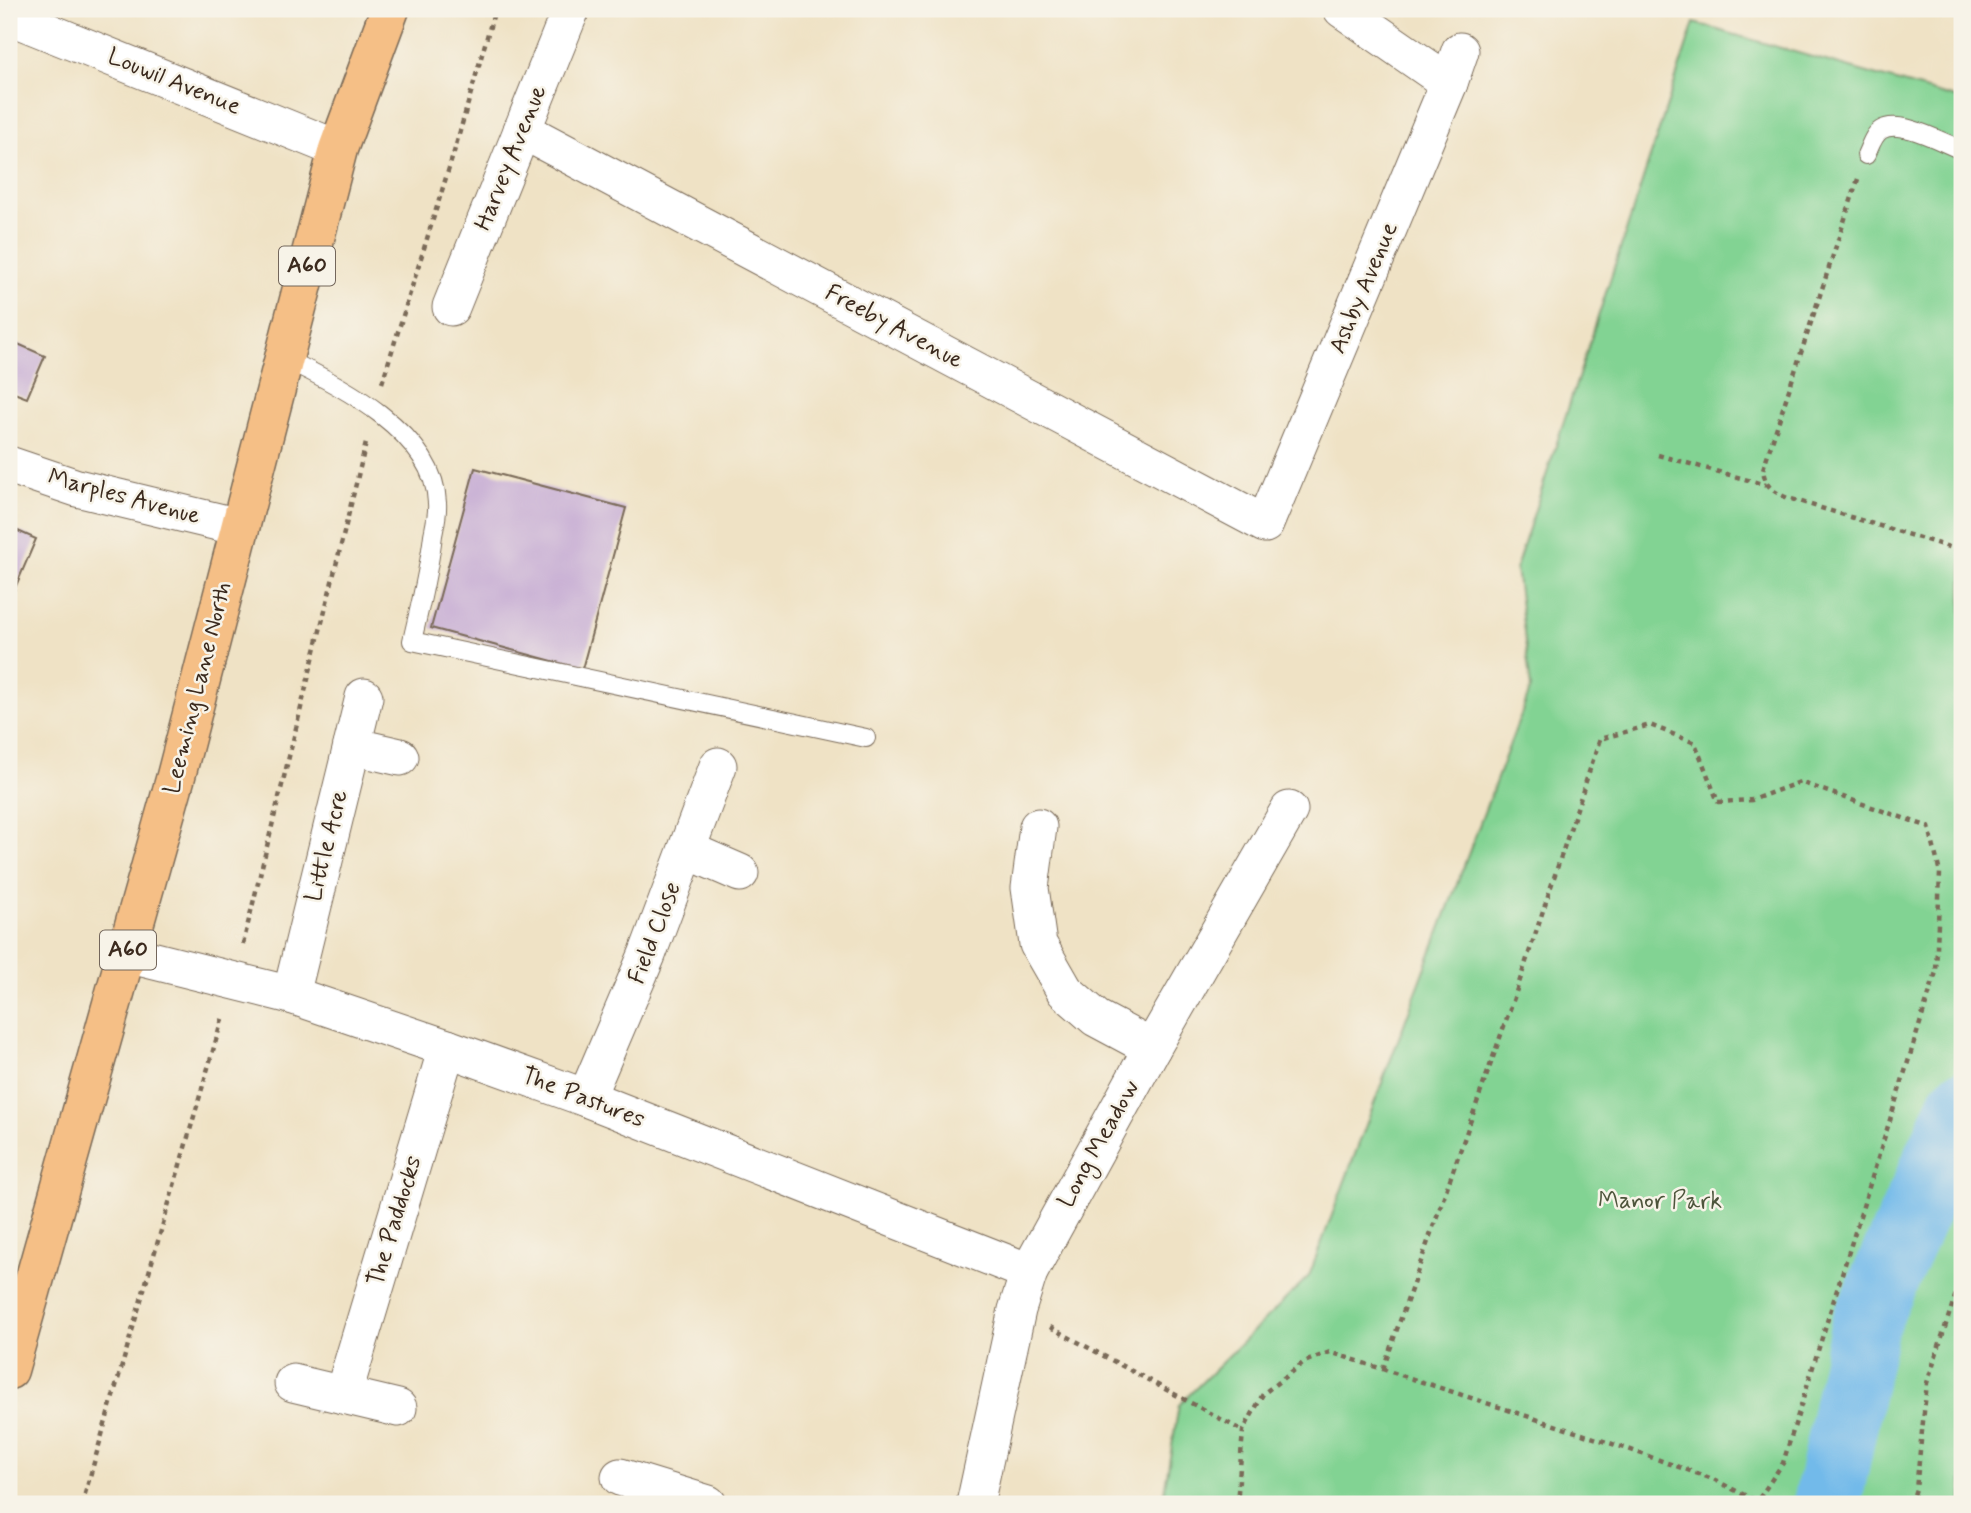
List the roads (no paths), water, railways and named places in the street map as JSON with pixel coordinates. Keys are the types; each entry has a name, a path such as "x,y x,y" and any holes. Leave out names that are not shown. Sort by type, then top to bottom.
{"highway":[{"name":"Leeming Lane North","path":"9,1370 176,776 338,149 390,9"}],"street":[{"name":"Harvey Avenue","path":"451,307 571,9"},
{"name":"Ashby Avenue","path":"1265,524 1455,67 1342,9"},
{"name":"Louwil Avenue","path":"9,16 338,149"},
{"name":"Freeby Avenue","path":"522,130 1265,524"},
{"name":"Marples Avenue","path":"9,465 77,488 239,527"},
{"name":"Little Acre","path":"291,995 364,697"},
{"path":"352,746 400,757"},
{"name":"Field Close","path":"586,1098 648,955 718,766"},
{"name":"Long Meadow","path":"975,1504 1017,1310 1029,1272 1152,1048 1289,810"},
{"path":"1038,827 1030,888 1038,944 1065,991 1096,1018 1152,1048"},
{"path":"687,850 740,873"},
{"name":"The Pastures","path":"127,954 291,995 447,1048 586,1098 1029,1272"},
{"name":"The Paddocks","path":"343,1395 447,1048"},
{"path":"293,1383 398,1408"},
{"path":"620,1476 667,1498 708,1504"}],"lane":[{"path":"1866,155 1881,131 1898,126 1962,150"},
{"path":"283,358 334,382 374,409 416,450 434,476 438,504 412,641 866,738"}],"waterway":[{"path":"1827,1504 1865,1324 1962,1105"}],"park label":[{"name":"Manor Park","path":"1660,1201"}]}
